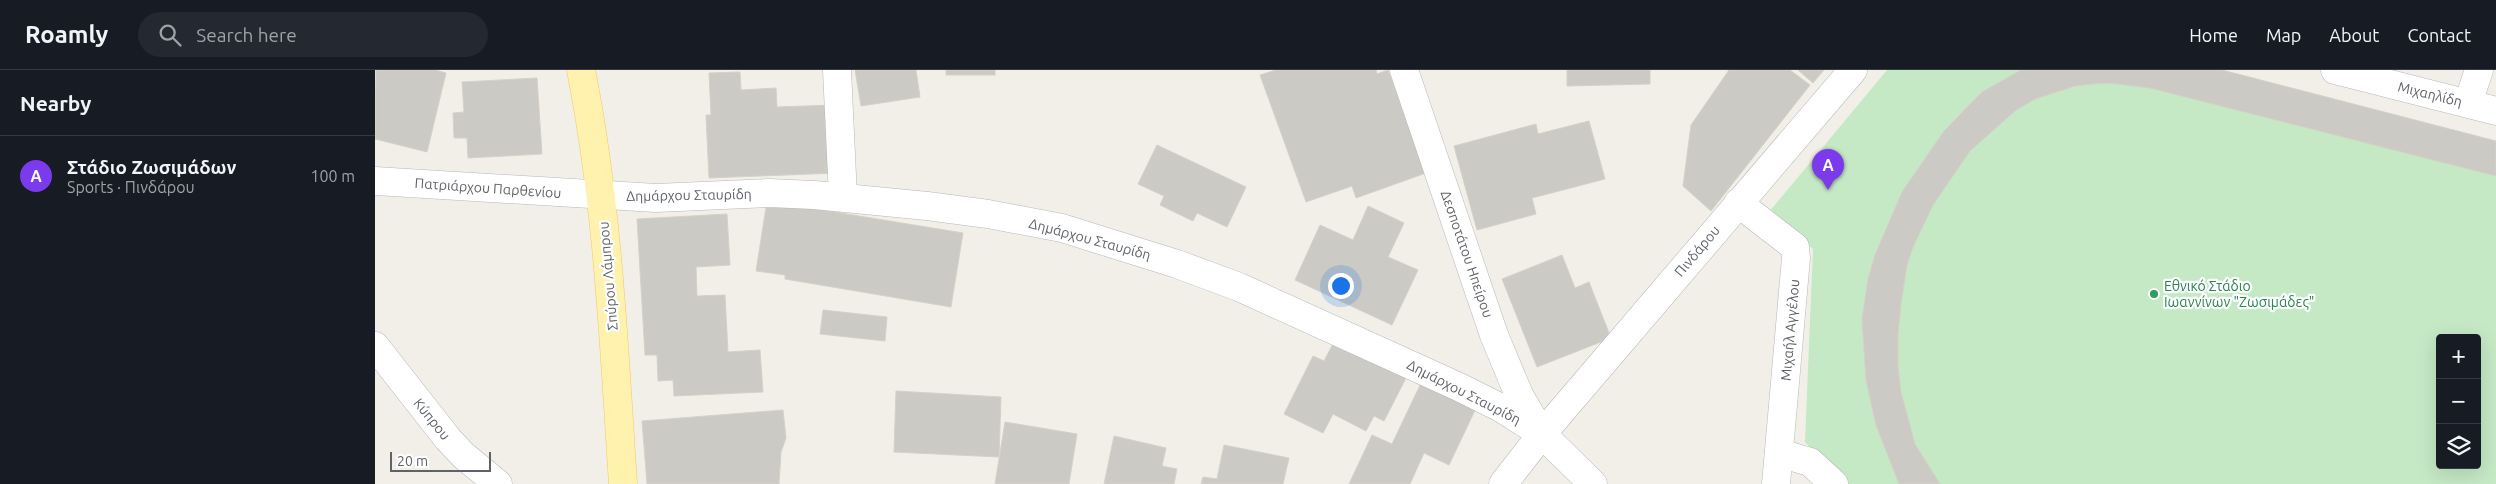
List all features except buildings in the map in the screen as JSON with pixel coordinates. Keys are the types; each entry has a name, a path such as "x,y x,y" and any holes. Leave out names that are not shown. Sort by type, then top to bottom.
{"main road":[{"name":"Σπύρου Λάμπρου","path":"581,70 601,196 611,294 623,484"}],"street":[{"path":"837,70 843,197"},
{"name":"Δεσποτάτου Ηπείρου","path":"1404,70 1494,335 1519,395 1541,434 1593,484"},
{"name":"Πινδάρου","path":"1541,434 1853,70"},
{"name":"Μιχαηλίδη","path":"2335,70 2496,111"},
{"path":"2468,103 2479,70"},
{"name":"Πατριάρχου Παρθενίου","path":"375,181 601,196"},
{"name":"Δημάρχου Σταυρίδη","path":"601,196 685,198 787,193 927,206 1039,223 1093,237 1177,264 1239,287 1450,383 1501,408 1541,434"},
{"name":"Μιχαήλ Αγγέλου","path":"1738,203 1795,247 1796,258 1776,484"},
{"name":"Κύπρου","path":"375,346 448,439 472,464 497,484"},
{"path":"1503,484 1541,434"},
{"path":"1779,454 1810,462 1834,484"}],"green space":[{"name":"Εθνικό Στάδιο Ιωαννίνων \"Ζωσιμάδες\"","path":"1887,70 2222,70 2496,141 2496,484 1845,484 1805,442 1813,249 1769,212"}],"place":[{"name":"Στάδιο Ζωσιμάδων","path":"1828,190"},
{"name":"Εθνικό Στάδιο Ιωαννίνων \"Ζωσιμάδες\"","path":"2154,294"}]}
